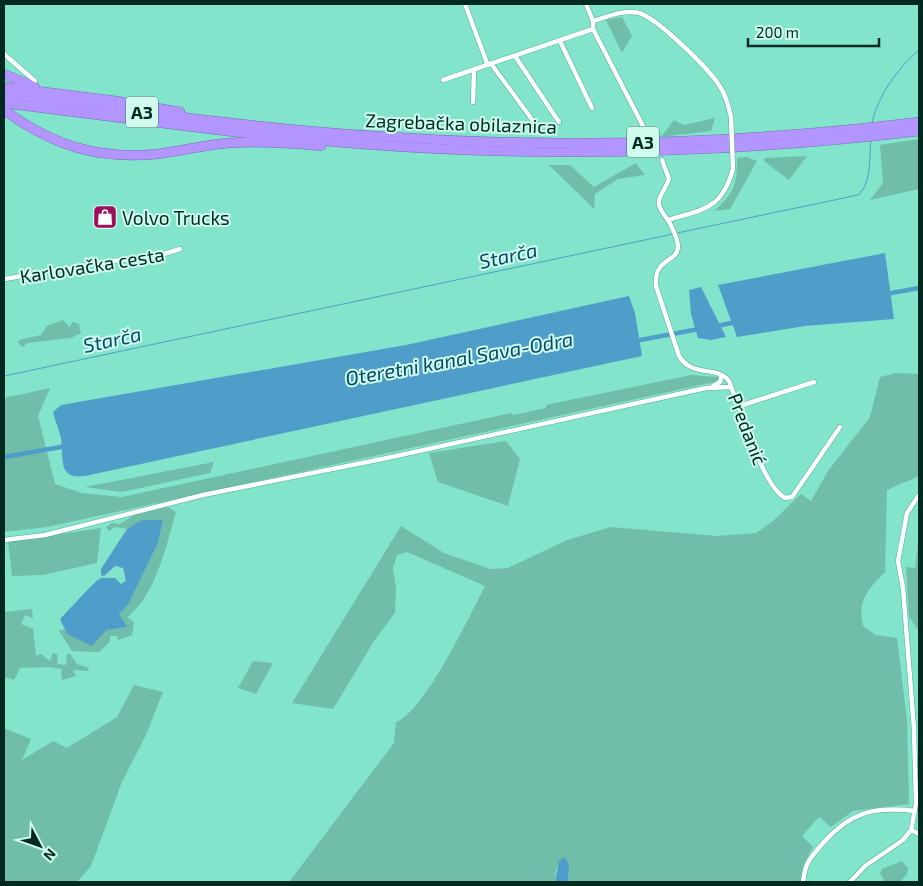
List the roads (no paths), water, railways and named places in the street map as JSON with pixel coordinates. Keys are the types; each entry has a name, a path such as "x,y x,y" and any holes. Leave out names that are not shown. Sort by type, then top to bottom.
{"highway":[{"path":"4,74 30,86 65,94"},
{"path":"4,87 65,94 200,115 260,121 281,128"},
{"name":"Zagrebačka obilaznica","path":"4,94 281,128 423,139 586,144 919,131"},
{"name":"Zagrebačka obilaznica","path":"4,102 197,128 360,144 456,149 584,151 720,147 863,132"},
{"path":"4,108 28,110 36,107"},
{"path":"4,108 34,130 61,144 94,153 130,156 229,144 277,142 349,148 360,144"},
{"name":"Zagrebačka obilaznica","path":"884,131 919,122"}],"street":[{"path":"465,4 487,64 492,65 539,129"},
{"path":"586,4 593,21 593,29 644,128"},
{"path":"593,21 623,12 638,13 654,20 718,84 727,100 731,117 733,169 725,194 701,209 668,220"},
{"path":"442,80 492,65 593,29"},
{"path":"560,42 592,108"},
{"path":"4,54 35,81"},
{"path":"515,56 559,122"},
{"path":"473,102 474,71"},
{"name":"Predanić","path":"662,160 669,179 658,198 658,203 679,241 677,253 663,263 655,275 656,286 683,364 703,372 722,375 728,380 740,406 766,478 779,495 785,498 792,497 840,427"},
{"name":"Karlovačka cesta","path":"4,279 112,260 158,256 180,248"},
{"path":"4,540 44,535 195,497 387,458 716,386 722,380 722,375"},
{"path":"740,406 814,382"},
{"path":"706,388 731,387"},
{"path":"850,882 864,866 903,840 911,830 914,811 914,729 903,588 898,561 907,513 919,495"},
{"path":"803,882 805,866 811,856 844,822 862,812 880,810 914,811"},
{"path":"911,830 919,834"}],"water":[{"path":"885,253 894,319 805,326 737,337 718,285"},
{"path":"701,287 726,337 711,340 698,338 691,314 689,290"},
{"path":"629,296 635,313 642,356 85,476 70,475 64,466 61,438 53,412 61,405 406,345"},
{"path":"142,520 163,520 158,543 128,605 119,614 128,627 106,630 92,646 67,634 60,619 96,581 101,578 115,578 121,584 126,581 123,568 115,566 104,576 101,575 101,569 127,529"},
{"path":"564,857 569,864 568,882 555,882 559,861"}],"waterway":[{"name":"Starča","path":"872,123 884,92 896,74 919,50"},
{"name":"Starča","path":"677,233 858,195 866,184 868,177 871,140"},
{"name":"Starča","path":"4,376 673,234"},
{"name":"Oteretni kanal Sava-Odra","path":"886,294 919,288"},
{"name":"Oteretni kanal Sava-Odra","path":"717,326 736,322"},
{"name":"Oteretni kanal Sava-Odra","path":"635,341 699,329"},
{"name":"Oteretni kanal Sava-Odra","path":"4,457 67,446"}],"place":[{"name":"Volvo Trucks","path":"105,217"}]}
